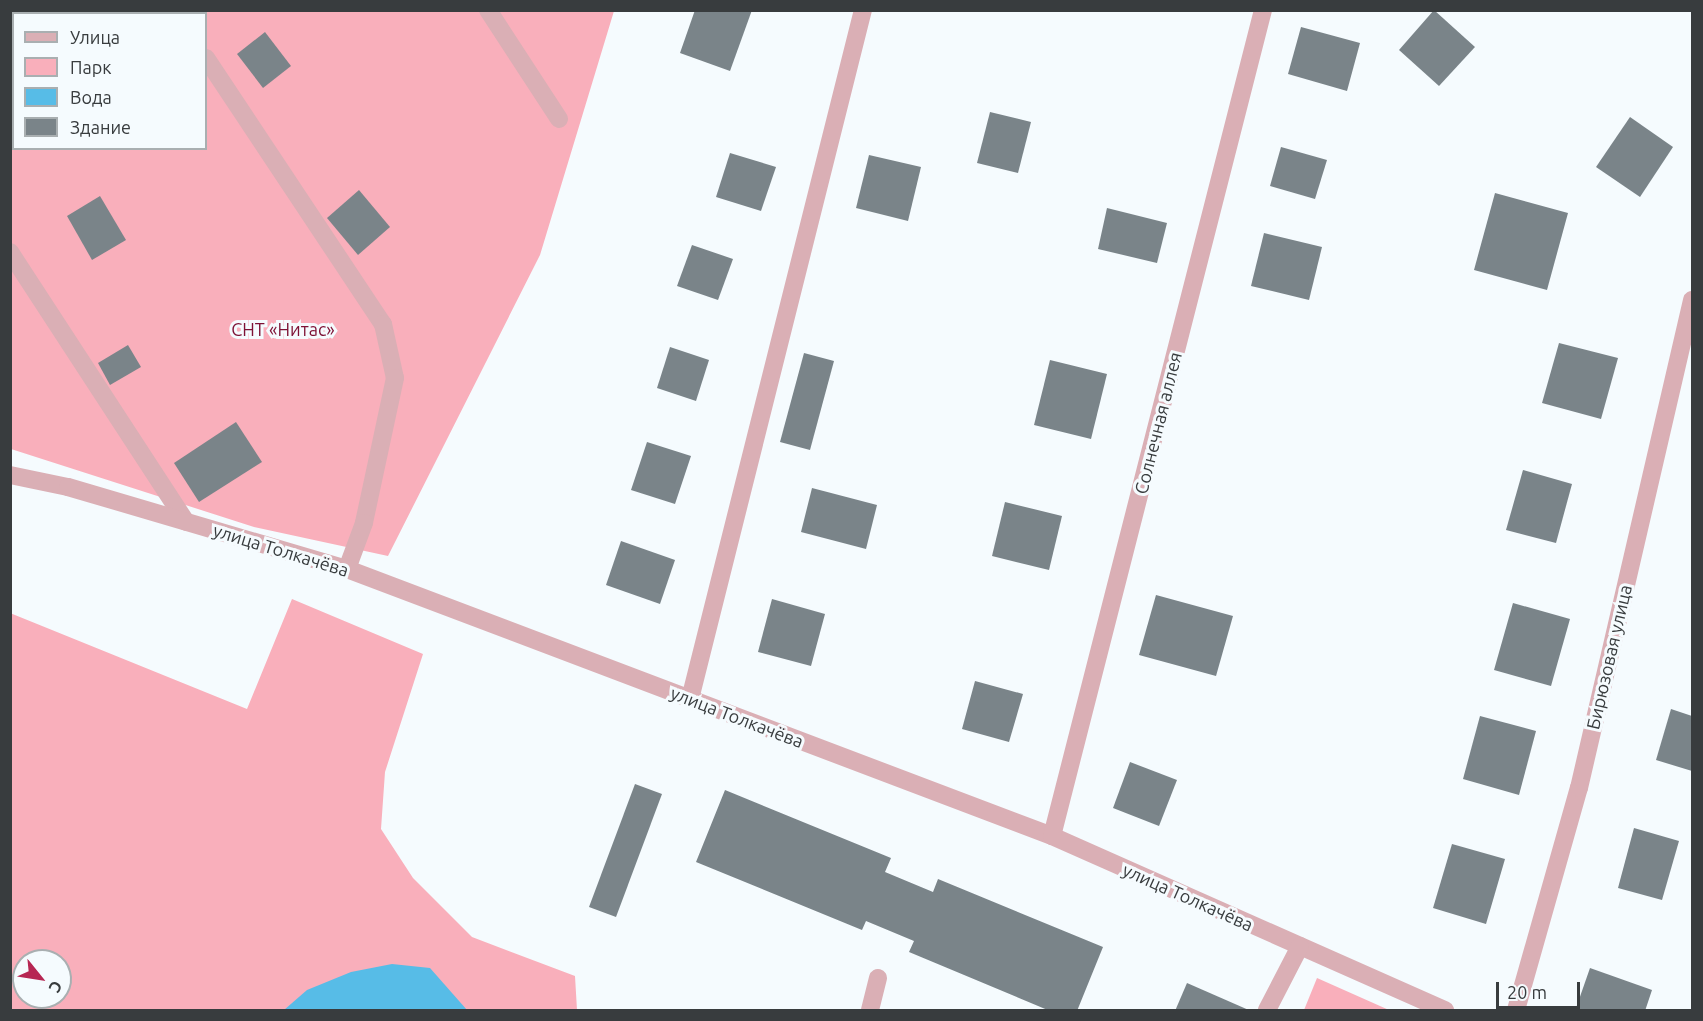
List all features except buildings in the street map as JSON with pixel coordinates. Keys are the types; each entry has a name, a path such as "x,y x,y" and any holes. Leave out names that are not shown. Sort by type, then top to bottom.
{"street":[{"path":"488,10 559,119"},
{"path":"690,699 864,10"},
{"name":"Солнечная аллея","path":"1052,836 1263,10"},
{"path":"207,60 383,324 395,378 367,512 347,569"},
{"path":"10,252 186,522"},
{"name":"Бирюзовая улица","path":"1516,1011 1579,788 1692,300"},
{"name":"улица Толкачёва","path":"10,476 186,522 347,569 1052,836 1445,1011"},
{"path":"1267,1011 1300,946"},
{"path":"870,1011 878,978"}],"green space":[{"name":"СНТ «Нитас»","path":"11,11 614,11 540,255 388,556 254,527 11,449"},
{"path":"292,599 423,654 385,772 381,829 413,878 472,937 575,976 577,1010 11,1010 10,613 247,709"},
{"path":"1317,978 1389,1010 1304,1010"}],"water":[{"path":"392,964 430,968 467,1010 284,1010 307,990 351,972"}]}
